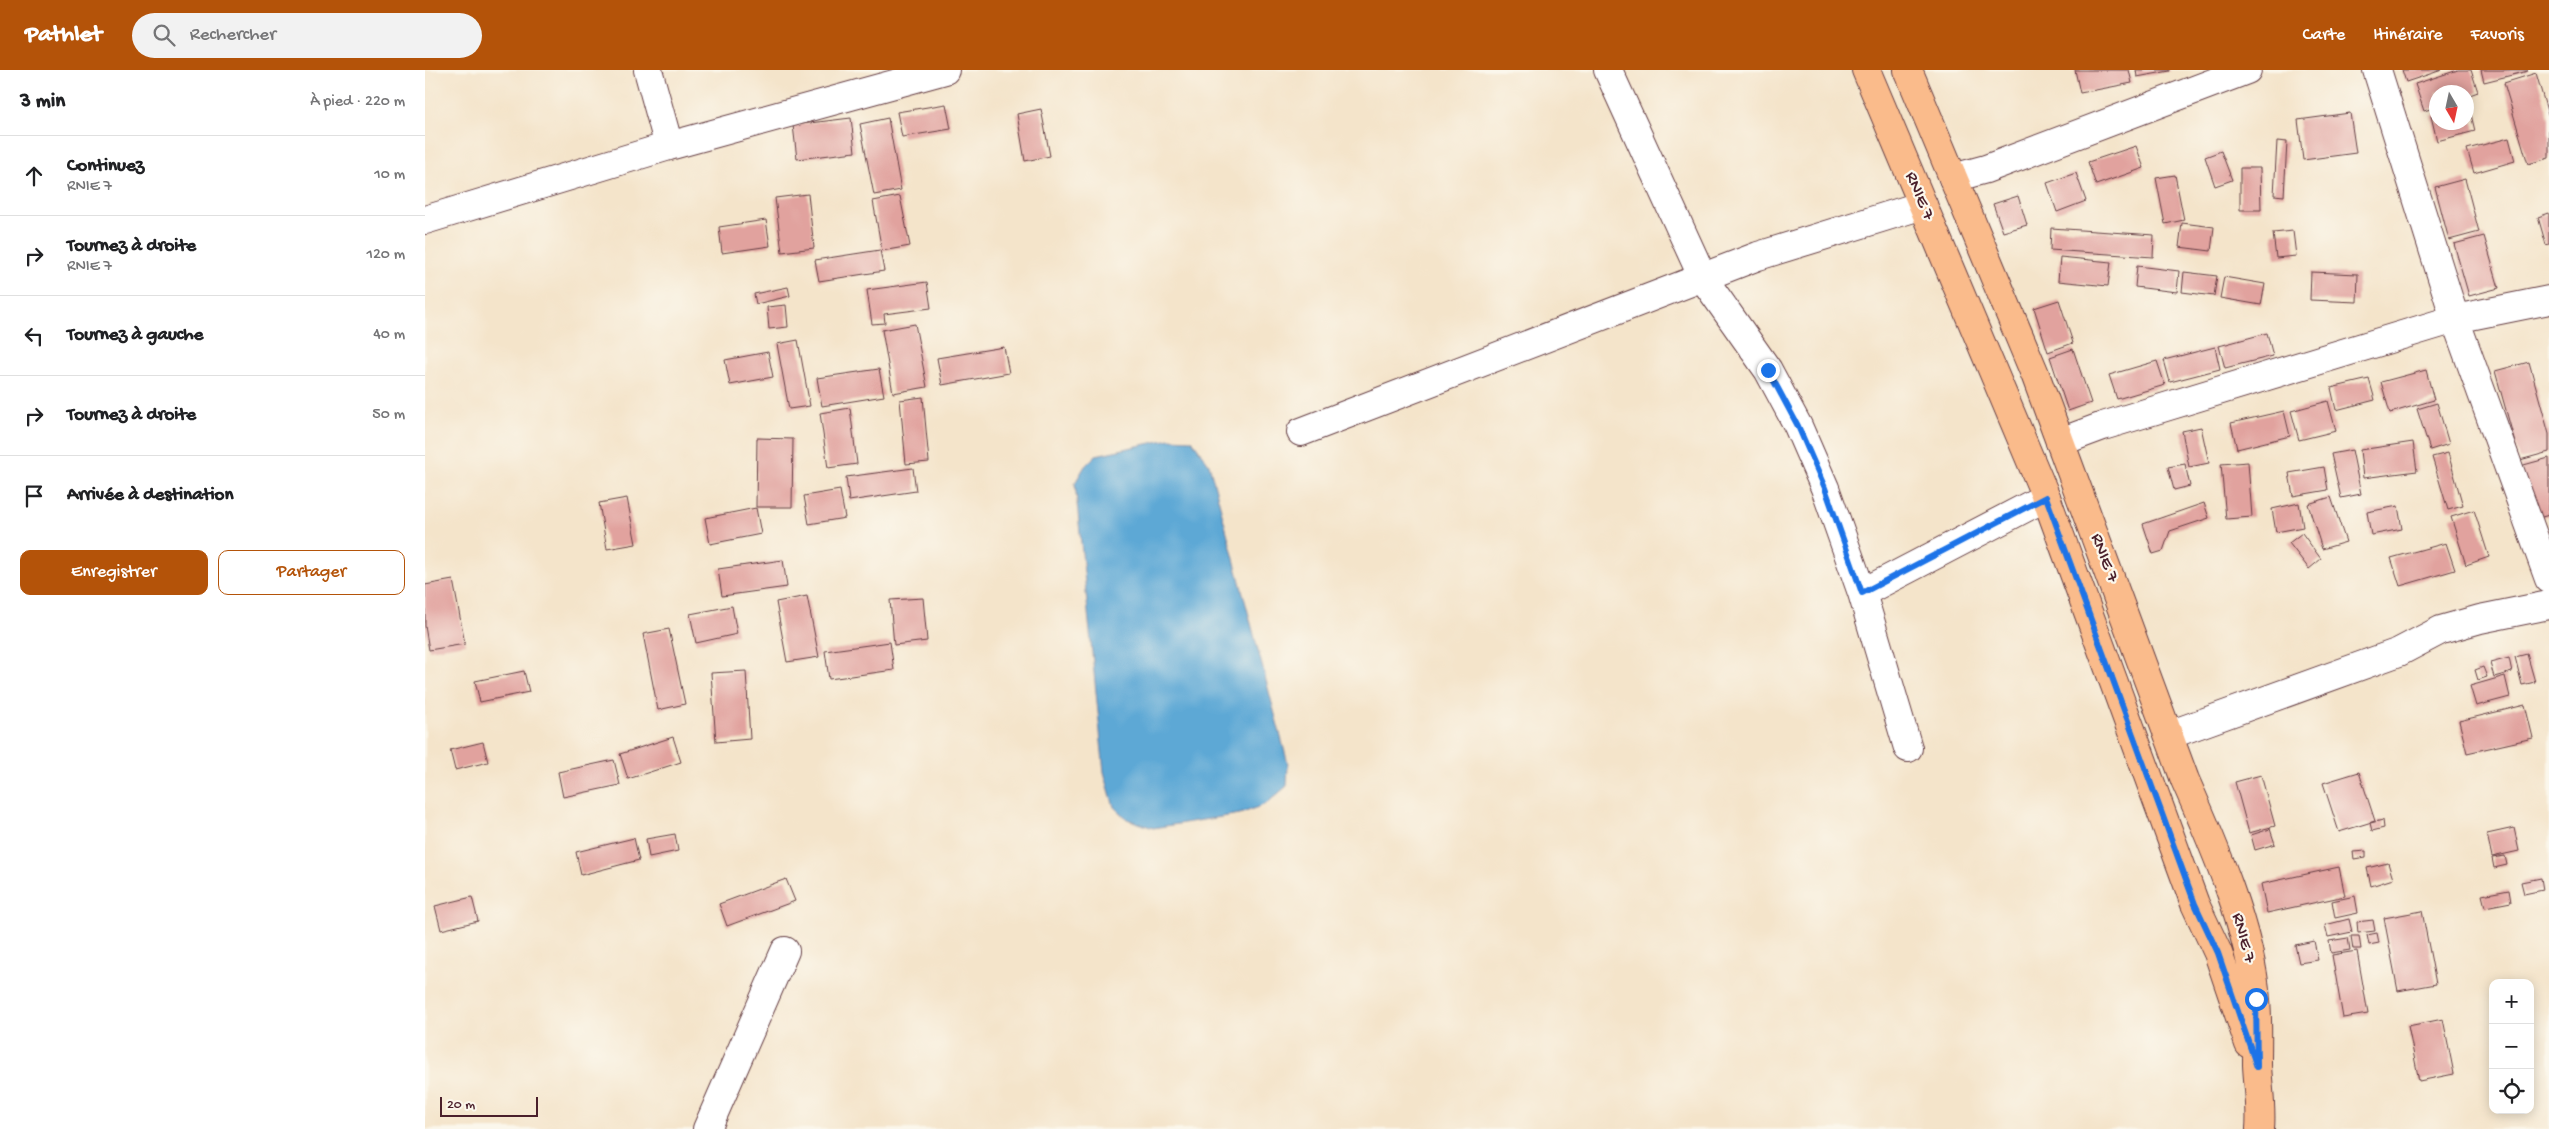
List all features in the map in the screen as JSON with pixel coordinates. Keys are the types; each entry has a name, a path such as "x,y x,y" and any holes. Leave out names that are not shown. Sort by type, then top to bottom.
{"main road":[{"name":"RNIE 7","path":"1866,70 2046,497 2195,904 2218,953 2257,1067"},
{"name":"RNIE 7","path":"1908,70 2032,366 2185,780 2207,830 2247,944 2256,999 2257,1067"},
{"path":"2257,1067 2261,1116 2260,1129"}],"street":[{"path":"648,70 669,146"},
{"path":"425,220 669,146 945,70"},
{"path":"1607,70 1703,278 1768,370 1798,426 1825,488 1862,593 1908,748"},
{"path":"1953,178 1986,169 2247,70"},
{"path":"2377,70 2455,320 2549,579"},
{"path":"1301,432 1758,256 1923,205"},
{"path":"2060,442 2103,426 2455,320 2549,300"},
{"path":"1862,593 2046,497"},
{"path":"2169,735 2399,652 2441,630 2480,619 2549,606"},
{"path":"707,1129 785,951"}],"water":[{"path":"1170,439 1192,440 1209,464 1288,764 1287,786 1266,804 1240,814 1153,828 1127,819 1114,807 1104,772 1075,483 1085,466 1096,455"}],"building":[{"path":"2075,70 2129,70 2132,83 2080,93"},
{"path":"2136,70 2170,70 2170,71 2137,77"},
{"path":"2402,70 2442,70 2406,82"},
{"path":"2458,70 2471,70 2478,92 2474,93 2474,85 2429,85 2429,109 2424,111 2415,84"},
{"path":"2481,70 2527,70 2528,71 2484,82"},
{"path":"2536,73 2549,118 2549,158 2528,164 2504,83"},
{"path":"946,104 951,129 902,137 897,112"},
{"path":"1041,109 1050,156 1025,161 1017,114"},
{"path":"2350,113 2356,153 2303,160 2298,120"},
{"path":"851,118 855,152 797,159 793,125"},
{"path":"888,118 901,190 874,195 860,124"},
{"path":"2474,127 2475,131 2437,141 2434,130 2474,130"},
{"path":"2509,138 2515,161 2474,173 2467,149"},
{"path":"2277,141 2287,142 2284,196 2274,195"},
{"path":"2136,146 2144,168 2096,185 2088,162"},
{"path":"2221,151 2232,180 2215,186 2205,157"},
{"path":"2240,168 2260,168 2261,210 2240,210"},
{"path":"2076,173 2086,201 2057,212 2047,183"},
{"path":"2175,175 2184,220 2165,224 2156,178"},
{"path":"2465,179 2479,232 2449,240 2435,187"},
{"path":"808,194 814,248 782,252 775,198"},
{"path":"900,196 910,246 882,251 873,201"},
{"path":"2018,196 2027,225 2003,232 1993,204"},
{"path":"2549,213 2549,244 2546,245 2538,217"},
{"path":"766,220 770,246 722,253 719,227"},
{"path":"2182,223 2214,227 2211,251 2179,247"},
{"path":"2051,228 2154,235 2153,257 2050,250"},
{"path":"2293,231 2296,256 2276,258 2273,233"},
{"path":"2484,236 2499,288 2469,296 2454,244"},
{"path":"880,250 884,271 819,281 815,260"},
{"path":"2060,257 2111,262 2108,286 2058,281"},
{"path":"2137,266 2179,271 2177,292 2135,287"},
{"path":"2184,272 2217,276 2214,296 2182,292"},
{"path":"2311,272 2358,274 2357,302 2310,300"},
{"path":"2224,277 2265,284 2261,305 2220,298"},
{"path":"927,282 931,308 884,314 885,323 872,324 867,290"},
{"path":"788,287 790,296 756,304 754,294"},
{"path":"2059,300 2073,343 2048,352 2034,308"},
{"path":"786,305 788,327 769,329 767,307"},
{"path":"915,324 927,387 893,393 882,330"},
{"path":"2267,333 2273,356 2225,368 2219,346"},
{"path":"798,340 810,406 789,409 777,344"},
{"path":"1004,347 1009,373 942,385 937,358"},
{"path":"2215,347 2220,369 2170,382 2164,360"},
{"path":"2073,349 2091,403 2068,411 2050,357"},
{"path":"768,352 773,377 730,385 725,360"},
{"path":"2157,361 2165,385 2117,399 2109,375"},
{"path":"2529,362 2549,434 2549,452 2520,460 2495,371"},
{"path":"879,369 884,396 822,406 817,378"},
{"path":"2426,370 2434,400 2390,413 2381,382"},
{"path":"2369,379 2375,400 2336,410 2331,388"},
{"path":"923,397 929,462 906,464 900,400"},
{"path":"2328,401 2336,431 2299,440 2291,411"},
{"path":"2437,403 2449,444 2430,450 2417,409"},
{"path":"850,408 857,464 828,468 820,413"},
{"path":"2284,411 2290,436 2237,449 2231,423"},
{"path":"2201,427 2209,463 2189,467 2182,431"},
{"path":"757,438 793,439 792,507 756,507"},
{"path":"2413,442 2417,471 2363,478 2360,450"},
{"path":"2352,450 2361,494 2341,498 2331,454"},
{"path":"2448,453 2463,506 2448,510 2432,457"},
{"path":"2549,458 2549,515 2535,519 2520,466"},
{"path":"2248,462 2252,517 2226,519 2221,464"},
{"path":"2185,464 2190,486 2174,490 2168,467"},
{"path":"2324,467 2328,490 2293,496 2289,473"},
{"path":"913,468 916,491 849,501 846,477"},
{"path":"840,490 845,518 809,524 804,496"},
{"path":"2331,497 2346,542 2322,549 2308,504"},
{"path":"627,498 636,544 607,549 599,503"},
{"path":"2204,503 2209,518 2170,531 2163,551 2153,554 2143,524"},
{"path":"2299,503 2303,527 2276,532 2272,509"},
{"path":"2398,506 2402,529 2371,535 2367,512"},
{"path":"756,508 761,534 710,544 705,518"},
{"path":"2474,510 2489,557 2466,565 2451,517"},
{"path":"2302,533 2321,559 2309,569 2289,543"},
{"path":"2446,543 2455,570 2400,586 2391,558"},
{"path":"783,560 787,587 722,596 718,569"},
{"path":"453,580 465,644 429,650 425,626 425,585"},
{"path":"807,596 819,657 787,662 776,602"},
{"path":"923,598 927,641 894,645 890,600"},
{"path":"732,606 737,634 696,643 690,614"},
{"path":"669,629 685,704 658,710 643,634"},
{"path":"890,642 894,670 829,679 825,651"},
{"path":"2527,654 2535,682 2522,685 2515,657"},
{"path":"2509,658 2512,672 2494,677 2490,663"},
{"path":"2483,667 2487,677 2478,680 2475,670"},
{"path":"524,671 529,692 480,702 475,681"},
{"path":"746,671 750,739 716,742 711,673"},
{"path":"2505,676 2510,697 2476,706 2470,686"},
{"path":"2525,705 2533,738 2467,753 2459,721"},
{"path":"673,737 681,762 628,779 620,754"},
{"path":"483,742 488,762 455,770 450,750"},
{"path":"614,760 620,785 563,797 558,772"},
{"path":"2359,772 2375,821 2339,832 2323,783"},
{"path":"2261,775 2275,826 2249,833 2235,782"},
{"path":"2383,820 2384,828 2372,831 2370,823"},
{"path":"2514,828 2519,851 2492,857 2487,834"},
{"path":"2270,829 2275,844 2255,850 2251,835"},
{"path":"675,834 678,851 649,857 646,839"},
{"path":"634,838 639,860 581,875 576,852"},
{"path":"2366,851 2366,857 2354,859 2353,852"},
{"path":"2505,856 2507,865 2494,868 2492,858"},
{"path":"2388,863 2393,879 2371,886 2367,868"},
{"path":"2339,867 2345,896 2267,913 2261,884"},
{"path":"2541,878 2543,890 2524,894 2521,882"},
{"path":"786,879 795,901 727,926 719,904"},
{"path":"2509,890 2511,902 2485,907 2482,895"},
{"path":"2355,896 2358,913 2335,918 2332,901"},
{"path":"472,897 478,921 441,930 435,906"},
{"path":"2422,911 2436,984 2398,991 2384,918"},
{"path":"2349,919 2352,932 2328,937 2325,925"},
{"path":"2373,920 2375,931 2358,933 2357,922"},
{"path":"2377,933 2379,943 2369,945 2367,935"},
{"path":"2351,936 2359,936 2361,949 2353,949"},
{"path":"2348,938 2350,950 2331,953 2329,941"},
{"path":"2314,941 2318,960 2299,963 2295,945"},
{"path":"2357,951 2368,1014 2343,1018 2332,955"},
{"path":"2443,1019 2454,1074 2419,1081 2408,1026"}],"route":[{"path":"1768,370 1798,426 1825,488 1862,593 2046,497 2161,806 2195,904 2218,953 2257,1067 2256,999"}]}
